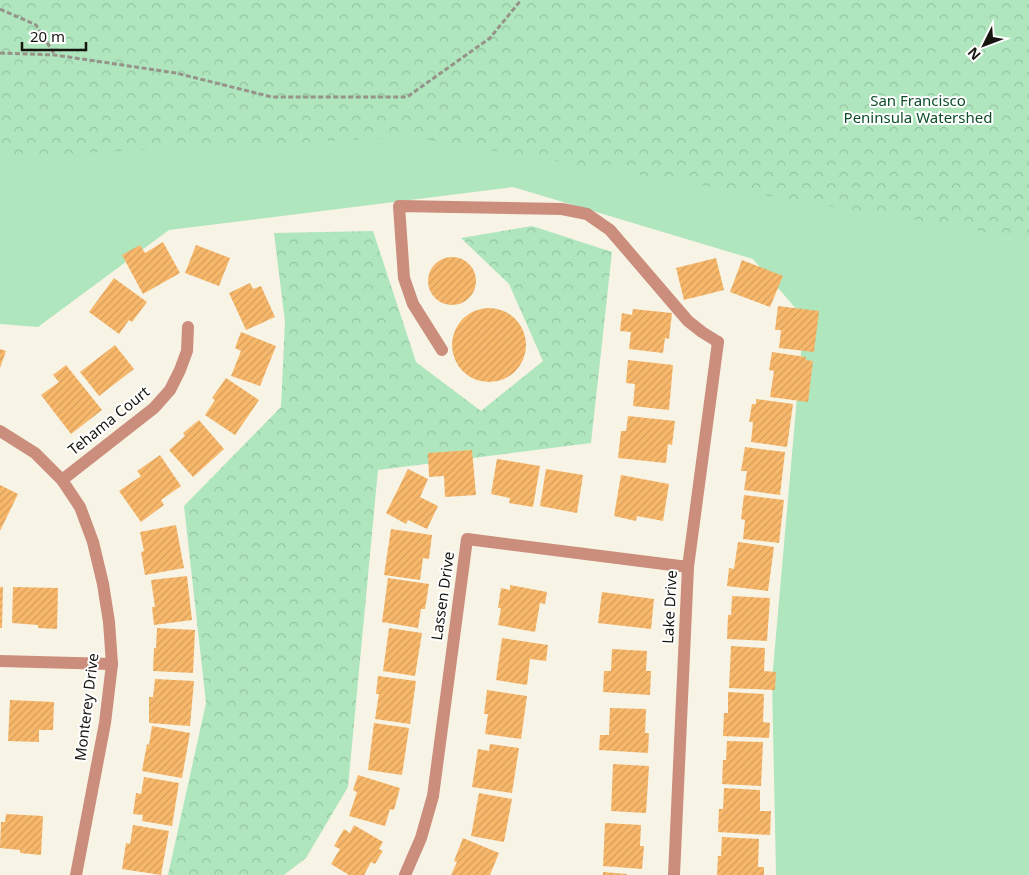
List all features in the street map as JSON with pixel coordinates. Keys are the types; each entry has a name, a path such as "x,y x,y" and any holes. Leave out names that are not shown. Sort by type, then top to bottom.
{"street":[{"name":"Lake Drive","path":"442,350 413,304 404,278 399,206 562,209 587,214 610,230 688,321 718,342 688,568 674,875"},
{"name":"Tehama Court","path":"62,480 154,408 170,390 187,351 188,327"},
{"name":"Monterey Drive","path":"0,431 35,453 62,480 80,507 93,542 103,584 109,622 112,664 105,723 76,875"},
{"name":"Lassen Drive","path":"405,875 421,838 433,796 467,539 688,568"},
{"path":"0,662 112,664"}],"path":[{"path":"0,52 55,56 176,73 272,97 407,97 490,38 521,0"},
{"path":"0,9 36,25 55,56"}],"green space":[{"path":"0,0 1029,0 1029,875 776,875 772,680 804,318 753,259 513,187 169,230 38,327 0,324"},
{"name":"San Francisco Peninsula Watershed","path":"0,0 1029,0 1029,239 409,137 0,157"},
{"path":"532,226 612,252 591,443 378,470 348,787 306,858 284,875 168,875 206,703 184,506 281,407 285,322 274,233 373,231 416,362 481,411 543,361 509,284 461,238"}],"building":[{"path":"163,242 180,273 143,294 122,255 140,245 145,253"},
{"path":"196,245 230,258 219,286 185,273"},
{"path":"447,257 457,257 466,261 472,267 476,281 472,295 466,301 457,305 447,305 438,301 432,295 428,286 428,276 432,267 438,261"},
{"path":"716,258 724,290 684,300 676,268"},
{"path":"742,260 783,276 770,307 730,292"},
{"path":"114,278 147,302 132,322 129,320 119,334 89,312"},
{"path":"250,283 253,289 261,286 275,317 246,330 229,293"},
{"path":"778,306 819,311 814,352 779,348 781,330 775,330"},
{"path":"489,308 510,314 520,324 526,345 520,366 510,376 489,382 468,376 458,366 452,345 458,324 468,314"},
{"path":"633,309 672,313 669,339 665,338 663,353 629,349 631,332 620,331 622,313 632,315"},
{"path":"241,332 276,346 260,386 231,376 241,351 235,348"},
{"path":"115,345 134,369 99,396 80,372"},
{"path":"0,349 6,351 0,368"},
{"path":"772,352 806,357 806,360 813,361 808,402 770,397 774,371 769,370"},
{"path":"628,360 673,365 669,410 633,406 635,384 626,383"},
{"path":"66,365 102,410 71,434 41,395 59,382 53,375"},
{"path":"226,378 259,400 235,435 205,415 215,400 212,398"},
{"path":"756,399 793,404 787,447 751,442 753,422 749,422 752,404 756,404"},
{"path":"628,416 675,421 672,445 668,444 666,463 618,458 621,431 626,431"},
{"path":"199,420 224,449 193,477 169,450 185,436 183,433"},
{"path":"745,447 785,452 780,495 744,490 747,471 741,471"},
{"path":"472,450 476,495 445,497 444,476 429,477 428,453"},
{"path":"160,455 181,486 161,500 164,505 141,522 119,491 141,476 137,471"},
{"path":"497,459 540,466 533,507 509,503 510,498 491,494"},
{"path":"408,469 428,479 420,497 438,506 427,529 408,520 406,524 386,513"},
{"path":"546,469 583,475 577,513 540,506"},
{"path":"621,475 669,484 663,521 637,516 636,521 614,516"},
{"path":"0,485 18,494 0,531"},
{"path":"744,495 784,500 779,543 743,539 745,520 741,519"},
{"path":"176,525 184,568 145,575 141,552 144,551 140,532"},
{"path":"391,529 432,535 429,559 423,558 420,580 384,575"},
{"path":"738,542 774,547 768,591 727,586 729,568 734,569"},
{"path":"187,576 192,620 154,625 152,607 155,607 151,580"},
{"path":"388,578 429,584 425,609 421,609 418,628 382,622"},
{"path":"510,585 547,592 545,604 540,603 535,632 498,625 501,608 498,608 501,588 510,590"},
{"path":"0,587 3,587 2,628 0,628"},
{"path":"13,587 58,588 57,629 38,628 38,625 12,623"},
{"path":"602,592 654,599 651,629 598,623"},
{"path":"732,596 770,598 767,641 727,639 728,615 731,615"},
{"path":"157,628 195,630 193,673 153,671"},
{"path":"389,628 422,633 415,676 383,671"},
{"path":"502,638 548,645 546,661 530,659 527,685 496,680"},
{"path":"731,646 765,648 764,671 776,672 775,690 729,688"},
{"path":"612,649 647,651 646,671 651,671 650,695 603,692 604,671 611,671"},
{"path":"378,676 416,681 410,724 375,719 379,694 376,694"},
{"path":"155,679 194,681 190,726 149,723 149,697 153,697"},
{"path":"487,690 527,696 521,739 485,734 488,714 484,714"},
{"path":"728,692 764,694 763,722 770,723 769,738 723,736 724,713 728,713"},
{"path":"10,700 54,702 53,730 39,730 39,742 8,741"},
{"path":"610,708 646,709 645,733 649,733 648,753 599,750 600,735 609,735"},
{"path":"374,723 409,728 402,775 368,770"},
{"path":"152,726 190,733 182,778 142,771"},
{"path":"727,741 763,742 761,786 722,784 723,760 726,760"},
{"path":"490,744 519,748 512,793 472,787 478,749 489,751"},
{"path":"613,764 649,766 646,813 611,811"},
{"path":"358,775 400,788 394,810 390,809 385,826 349,816 357,792 353,790"},
{"path":"144,777 179,783 172,826 142,821 143,815 133,814 136,793 141,794"},
{"path":"724,788 760,790 760,811 771,811 770,835 718,832 719,809 723,809"},
{"path":"479,793 512,799 504,842 471,836"},
{"path":"6,814 43,816 41,855 20,853 20,850 0,848 1,822 5,822"},
{"path":"605,823 641,825 640,846 644,846 642,869 603,866"},
{"path":"133,825 169,831 161,875 122,869 126,843 130,844"},
{"path":"354,825 383,842 379,849 383,851 375,864 371,862 364,875 349,875 331,864 340,849 334,846 344,829 350,833"},
{"path":"722,837 759,839 758,867 764,867 764,875 717,875"},
{"path":"463,838 499,853 490,875 451,875 457,862 454,861"},
{"path":"603,872 627,874 627,875 603,875"}]}
